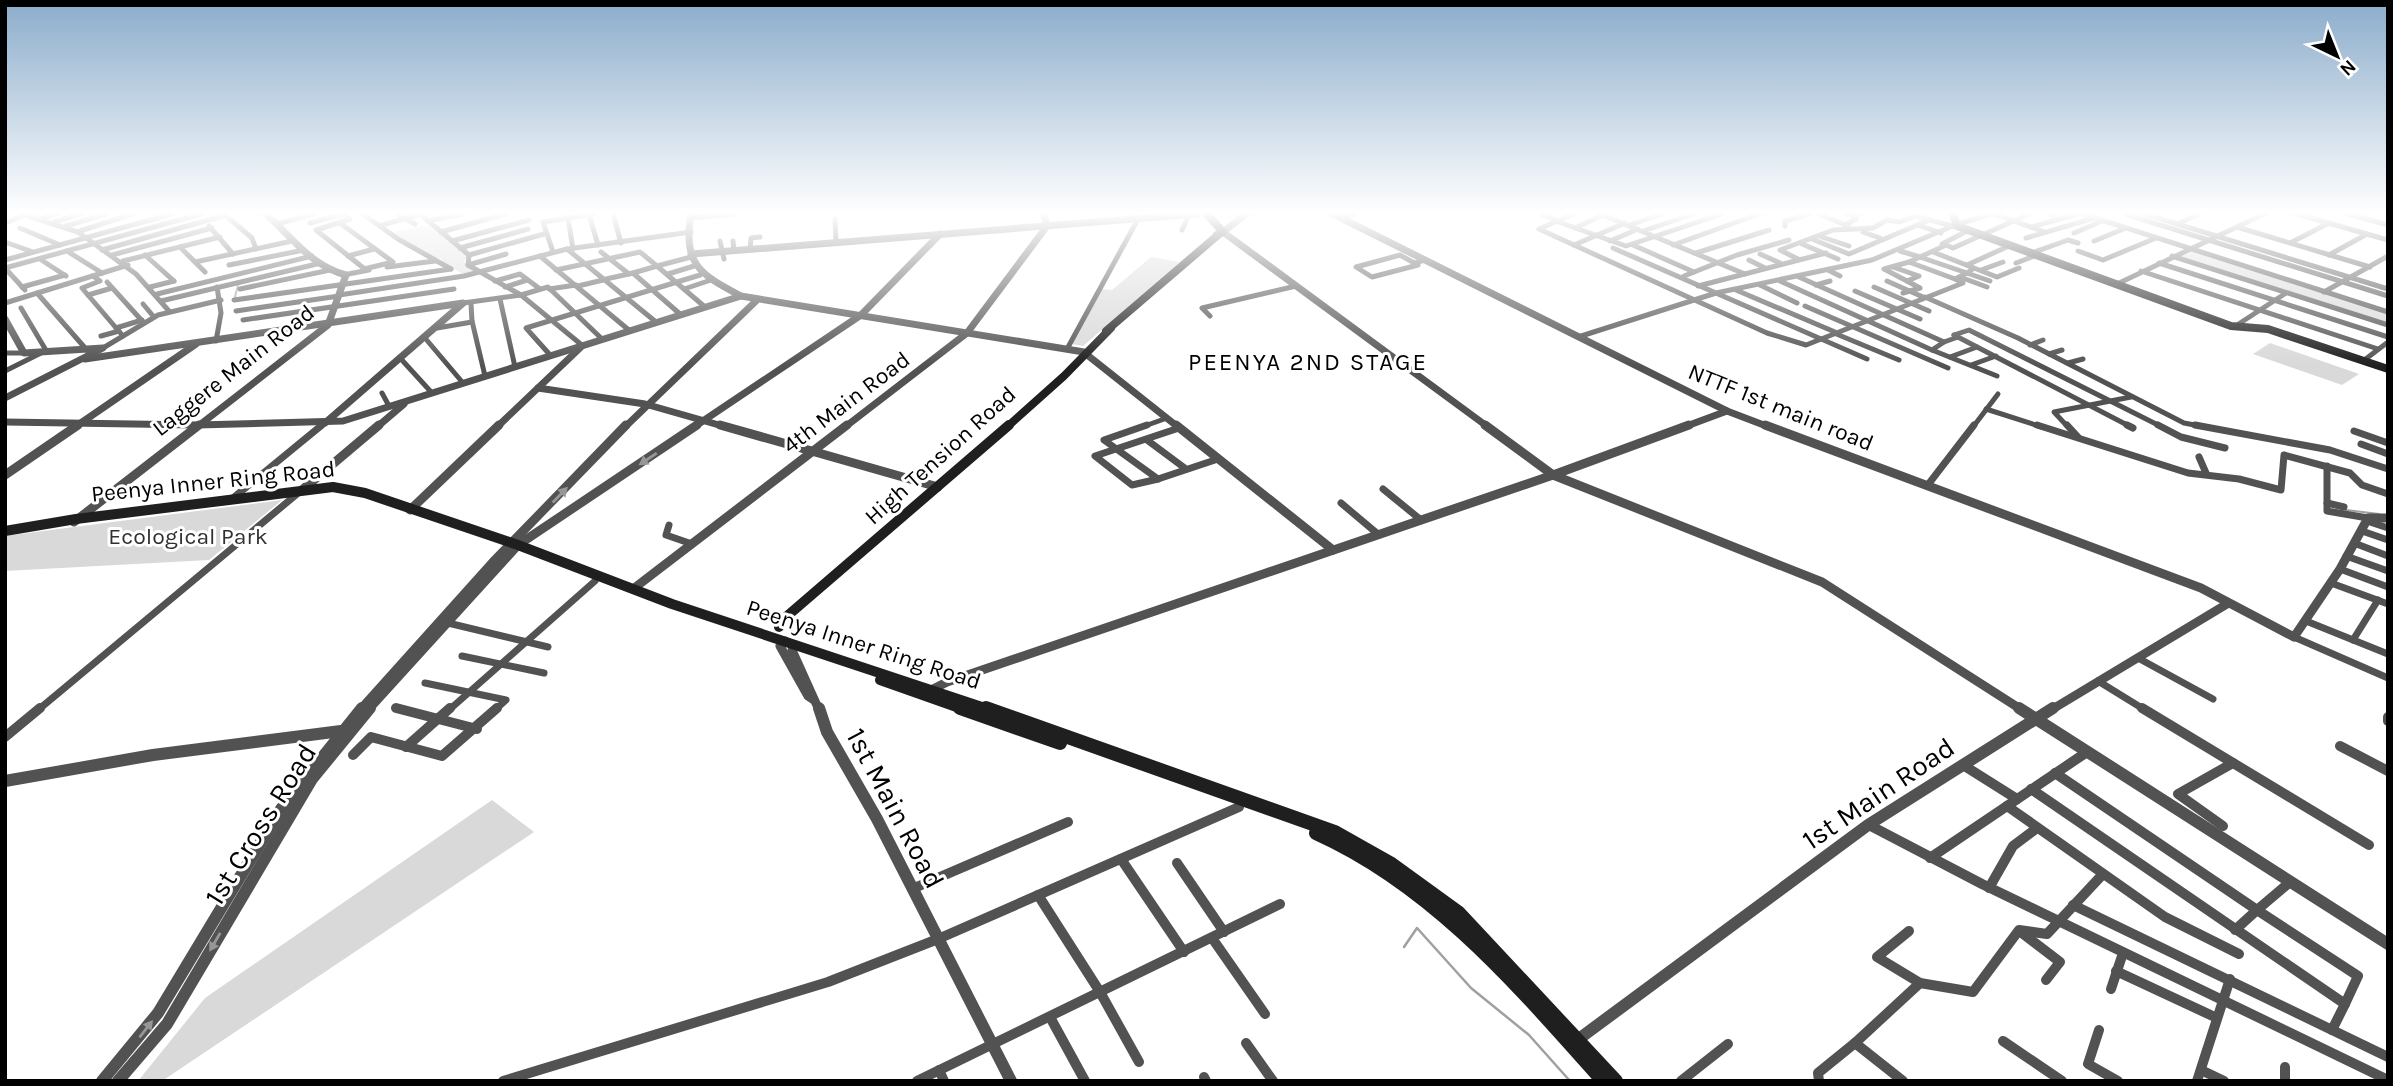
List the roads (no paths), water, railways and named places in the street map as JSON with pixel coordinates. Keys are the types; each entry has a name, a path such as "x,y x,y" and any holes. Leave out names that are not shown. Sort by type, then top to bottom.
{"main road":[{"name":"High Tension Road","path":"772,635 1184,265"},
{"path":"2064,265 2234,327 2268,329 2388,369"},
{"name":"Peenya Inner Ring Road","path":"75,520 333,487 365,494 772,635 788,646 1335,832 1390,863 1459,913 1574,1042 1603,1081"},
{"name":"Peenya Inner Ring Road","path":"5,533 75,520 232,498 328,490 358,496 513,546 595,581 772,635"},
{"name":"Peenya Inner Ring Road","path":"934,694 1327,837 1379,867 1459,926 1616,1081"}],"street":[{"path":"49,265 75,282"},
{"path":"88,265 102,274"},
{"path":"5,303 102,274 122,265"},
{"path":"128,265 169,311"},
{"path":"150,287 174,281 156,265"},
{"path":"198,265 205,272"},
{"path":"156,294 276,265"},
{"path":"161,301 314,265"},
{"path":"323,265 343,275 384,265"},
{"path":"359,265 365,270 402,265"},
{"path":"443,265 464,276"},
{"path":"468,265 521,295 583,346"},
{"path":"236,311 464,276 507,265"},
{"path":"550,265 630,331"},
{"path":"556,270 581,265"},
{"path":"585,265 656,322"},
{"path":"620,265 680,314"},
{"path":"85,359 500,299 540,289 577,286 661,265"},
{"path":"513,546 861,315 910,265"},
{"name":"4th Main Road","path":"633,589 967,333 1018,265"},
{"path":"1067,349 1113,265"},
{"path":"1266,265 1553,475 1822,582 2388,944"},
{"path":"1365,265 1356,267 1373,277 1418,265"},
{"name":"NTTF 1st main road","path":"1434,265 1727,411 2201,589 2294,637"},
{"path":"1620,265 1767,332 1806,345 1963,283 1957,278"},
{"path":"1654,265 1867,359"},
{"path":"1677,265 1693,272"},
{"path":"1684,276 1712,265"},
{"path":"1725,265 1768,283"},
{"path":"1759,265 1766,268"},
{"path":"1698,286 1778,265"},
{"path":"1578,337 1716,293 1854,265"},
{"path":"1900,265 1884,269 1920,288 1907,292"},
{"path":"1917,265 1957,278 1989,284 1939,265"},
{"path":"1967,265 1997,277 2018,265"},
{"path":"1957,278 1993,265"},
{"path":"2117,284 2155,265"},
{"path":"2164,265 2388,340 2362,361"},
{"path":"2199,265 2388,325"},
{"path":"2240,265 2388,312"},
{"path":"2286,265 2388,296"},
{"path":"2310,265 2388,289"},
{"path":"2362,265 2370,267"},
{"path":"2324,292 2374,265"},
{"path":"657,266 705,307"},
{"path":"668,274 694,266 700,275 756,301 861,315 1085,353 1333,551"},
{"path":"1893,267 1919,276 1907,281"},
{"path":"5,268 86,349"},
{"path":"234,300 451,269"},
{"path":"240,289 330,270"},
{"path":"1827,270 1840,276"},
{"path":"2141,271 2378,349"},
{"path":"495,281 519,274 540,289"},
{"path":"22,287 65,275"},
{"name":"Laggere Main Road","path":"75,520 330,322 346,275 343,275"},
{"path":"551,356 526,329 700,275"},
{"path":"93,276 100,281 82,288 118,330"},
{"path":"1799,276 1944,342"},
{"path":"1732,277 1751,286"},
{"path":"504,287 527,280"},
{"path":"684,289 711,281"},
{"path":"1780,281 1932,350 1997,376"},
{"path":"1816,285 1830,281"},
{"path":"1887,281 2067,363 2185,423 2348,455 2388,469"},
{"path":"107,282 143,321"},
{"path":"1759,285 1797,303"},
{"path":"1210,316 1202,308 1296,286"},
{"path":"216,341 221,300 217,287"},
{"path":"1874,287 1930,311"},
{"path":"88,295 112,288"},
{"path":"243,320 454,289"},
{"path":"549,289 603,339"},
{"path":"1736,290 1899,360"},
{"path":"1855,291 1920,319"},
{"path":"2234,327 2256,310 2286,293"},
{"path":"5,422 197,425 325,423 408,401 741,296"},
{"path":"500,299 515,367"},
{"path":"100,334 169,311 221,300"},
{"path":"102,1081 158,1013 281,809 345,731 645,404 756,301"},
{"path":"467,303 485,376"},
{"path":"232,498 467,303"},
{"path":"143,304 154,317"},
{"path":"1805,306 1948,368"},
{"path":"1814,324 1863,306"},
{"path":"21,308 44,352"},
{"path":"5,319 24,353"},
{"path":"5,398 85,359 103,348 118,330 143,321"},
{"path":"437,328 472,321"},
{"path":"2133,429 1954,335 1969,330 2181,437 2225,449"},
{"path":"1932,350 1958,337"},
{"path":"425,338 463,383"},
{"path":"2029,345 2043,340"},
{"path":"5,475 197,343"},
{"path":"410,510 583,346"},
{"path":"1951,357 1977,346"},
{"path":"6,353 103,348"},
{"path":"2048,354 2062,350"},
{"path":"5,371 44,352"},
{"path":"1971,365 1996,356"},
{"path":"401,359 432,393"},
{"path":"2067,363 2083,359"},
{"path":"538,388 645,404 939,487"},
{"path":"5,392 15,393"},
{"path":"382,394 389,406"},
{"path":"1927,486 1998,394"},
{"path":"2080,439 2054,412 2132,396"},
{"path":"5,737 408,401"},
{"path":"1986,409 2188,473 2206,474 2280,493 2284,454 2350,473 2362,485 2388,494"},
{"path":"934,694 1029,653 1553,475 1727,411"},
{"path":"1158,479 1104,440 1167,418"},
{"path":"2154,423 2168,419"},
{"path":"1179,428 1095,456 1132,485 1218,459"},
{"path":"2354,431 2388,443"},
{"path":"2348,455 2371,437"},
{"path":"1147,440 1186,469"},
{"path":"2361,444 2388,454"},
{"path":"2307,446 2311,462"},
{"path":"2199,457 2206,474"},
{"path":"2327,466 2327,511 2367,519 2388,528"},
{"path":"1383,489 1421,520"},
{"path":"1341,503 1379,535"},
{"path":"2327,503 2343,507"},
{"path":"2367,519 2388,518"},
{"path":"2367,519 2340,569 2294,637 2388,678"},
{"path":"669,525 666,535 692,544"},
{"path":"2362,531 2388,540"},
{"path":"2354,543 2388,556"},
{"name":"1st Cross Road","path":"118,1081 167,1024 293,807 345,731 448,623 513,546"},
{"path":"2346,556 2388,571"},
{"path":"2340,569 2388,587"},
{"path":"406,747 595,581"},
{"path":"2330,583 2388,604"},
{"path":"2353,640 2378,600"},
{"name":"1st Main Road","path":"1574,1042 1868,825 2035,719 2227,604"},
{"path":"2306,621 2388,654"},
{"path":"448,623 548,647"},
{"name":"1st Main Road","path":"788,646 814,694 827,732 1011,1081"},
{"path":"462,656 544,673"},
{"path":"2138,657 2213,699"},
{"path":"2098,681 2369,845"},
{"path":"353,754 371,737 442,756 477,729 506,700 425,683"},
{"path":"396,708 477,729"},
{"path":"5,781 153,755 345,731"},
{"path":"2340,746 2388,771"},
{"path":"1930,858 2087,752"},
{"path":"2223,826 2178,794 2233,763"},
{"path":"1963,765 2017,799"},
{"path":"2054,773 2358,976 2332,1030"},
{"path":"2031,789 2345,1004"},
{"path":"2007,806 2165,917 2239,954"},
{"path":"503,1081 828,982 938,939 1239,807"},
{"path":"912,889 1068,822"},
{"path":"1868,825 1989,888 2388,1080"},
{"path":"1989,888 2013,846 2037,828"},
{"path":"1121,859 1184,951"},
{"path":"1177,863 1224,932"},
{"path":"2019,930 2047,934 2103,874"},
{"path":"2235,930 2290,882"},
{"path":"1038,895 1100,992 1139,1062"},
{"path":"917,1081 941,1075 993,1045 1280,904"},
{"path":"2073,905 2388,1057"},
{"path":"2019,930 2060,962 2046,980"},
{"path":"1909,931 1877,957 1920,983 1973,992 2019,930"},
{"path":"1212,938 1265,1014"},
{"path":"2111,989 2123,953"},
{"path":"2116,971 2217,1018"},
{"path":"2224,1081 2199,1075 2230,979"},
{"path":"1819,1081 1818,1073 1920,983"},
{"path":"1050,1017 1085,1081"},
{"path":"2099,1030 2088,1064 2118,1081"},
{"path":"2003,1041 2062,1081"},
{"path":"1246,1043 1273,1081"},
{"path":"1855,1043 1903,1081"},
{"path":"1681,1081 1728,1044"},
{"path":"2285,1067 2285,1081"}],"waterway":[{"path":"235,297 238,285"},
{"path":"2346,510 2379,514"},
{"path":"1404,947 1417,928 1471,988 1529,1035 1570,1081"}],"district":[{"name":"PEENYA 2ND STAGE","path":"1308,362"}],"park label":[{"name":"Ecological Park","path":"188,536"}]}
